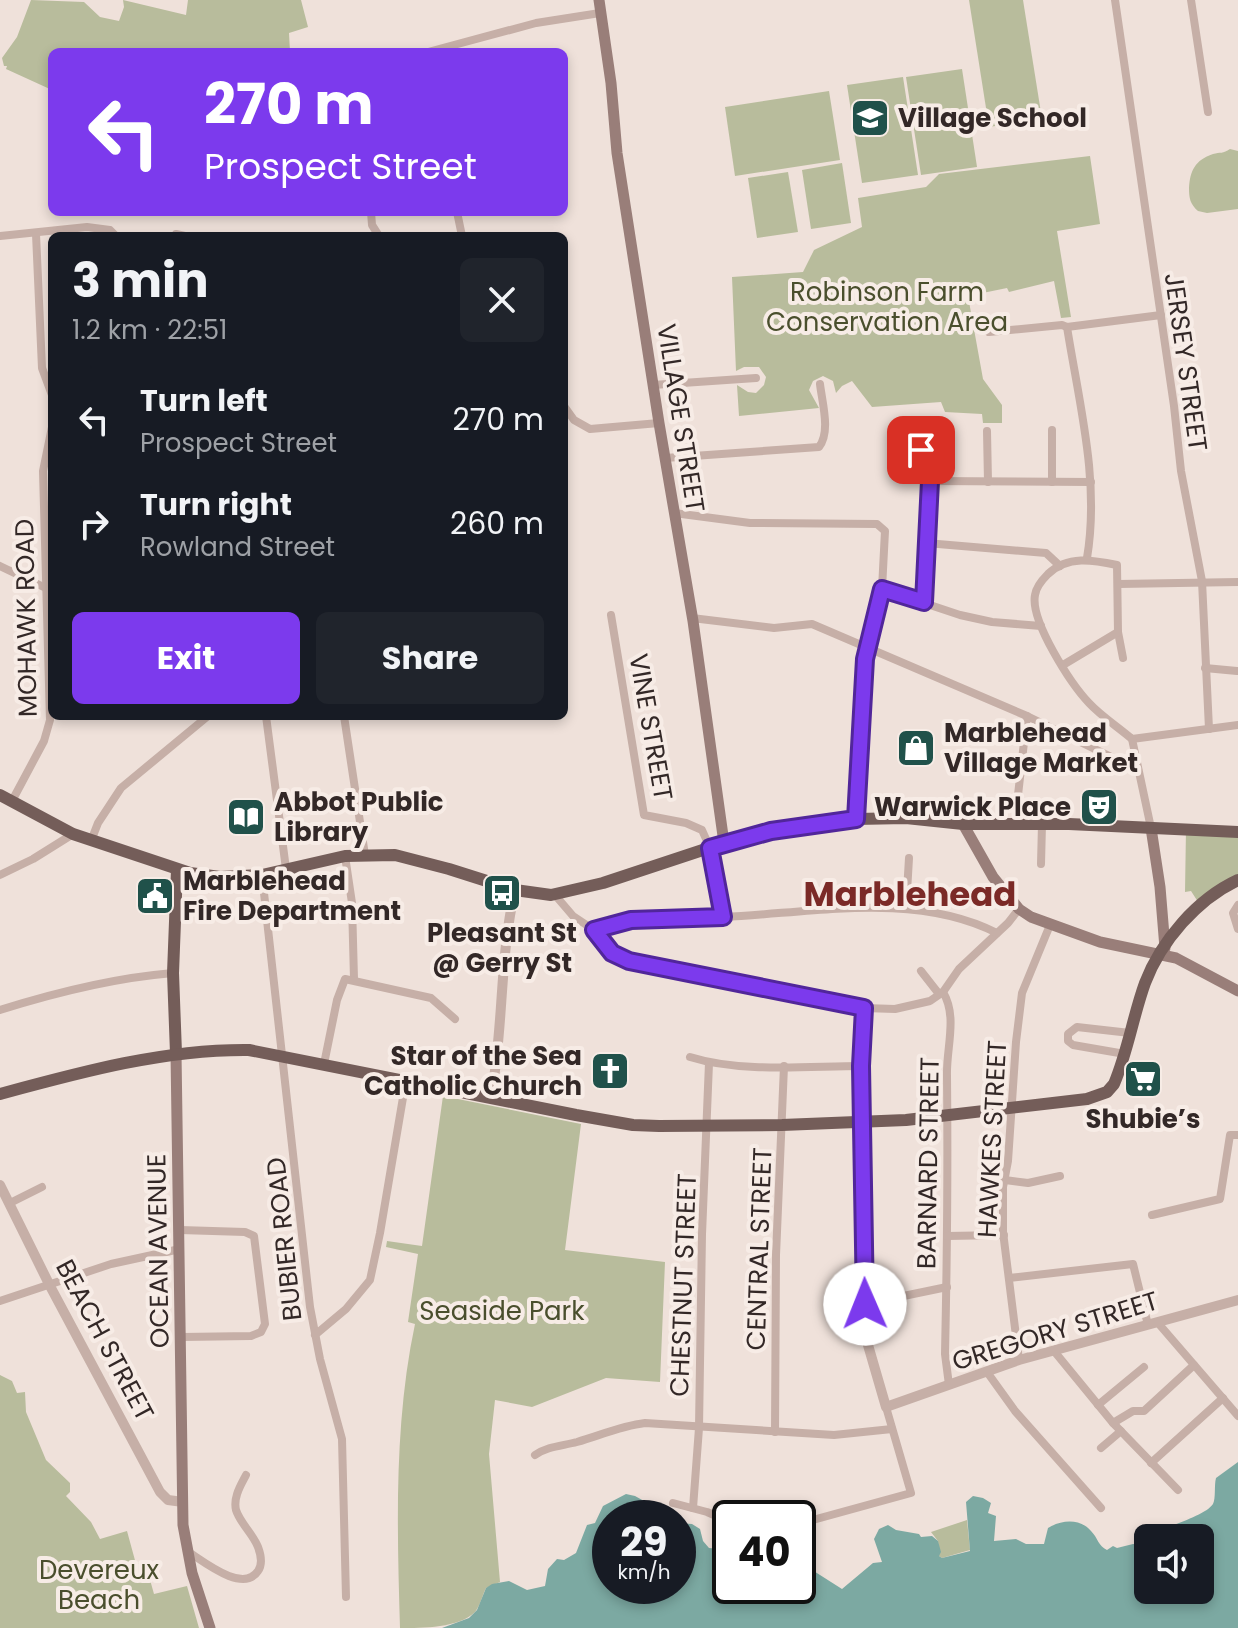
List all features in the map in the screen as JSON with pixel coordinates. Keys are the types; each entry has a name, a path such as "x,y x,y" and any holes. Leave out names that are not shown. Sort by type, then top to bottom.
{"main road":[{"name":"VILLAGE STREET","path":"599,6 611,83 617,153 692,618 724,843"},
{"path":"6,798 73,834 177,870 220,877 262,875 345,856 401,855 515,890 555,895 771,831 856,819 928,818 963,824 1238,832"},
{"path":"963,824 993,877 1019,909 1050,925 1100,942 1162,952 1238,991"},
{"path":"1151,828 1164,924 1162,952"},
{"name":"OCEAN AVENUE","path":"177,870 173,973 183,1502 186,1551 210,1628"},
{"path":"0,1094 176,1053 249,1050 633,1125 707,1127 863,1123 1087,1099 1107,1092 1116,1080 1146,981 1162,952 1183,922 1211,896 1238,880"},
{"path":"1164,924 1183,922"}],"street":[{"name":"JERSEY STREET","path":"1115,0 1181,471 1202,581 1209,729"},
{"path":"1191,0 1208,112"},
{"path":"445,48 599,6"},
{"path":"51,232 87,227 112,232"},
{"path":"0,236 48,232"},
{"path":"36,234 42,368 48,384"},
{"path":"989,332 1067,327 1161,315"},
{"path":"1067,327 1091,482 1091,531 1087,558"},
{"path":"41,345 48,344"},
{"path":"653,385 756,378"},
{"path":"665,458 819,447 824,442 825,433 820,384"},
{"path":"568,412 574,420 590,429 659,423"},
{"path":"1052,430 1052,482"},
{"path":"987,431 988,482"},
{"path":"899,445 914,446 921,450 927,460 930,481 924,602"},
{"name":"MOHAWK ROAD","path":"48,447 43,471 48,522"},
{"path":"930,481 1091,482"},
{"path":"675,518 750,523 877,524 882,528 885,534 882,589 868,647 856,819"},
{"path":"926,543 1046,553 1060,566"},
{"path":"1123,658 1118,632 1117,565 1087,558 1060,566 1042,580 1035,592 1035,607 1041,626 1072,683 1091,706 1132,739 1151,828"},
{"path":"0,566 48,589"},
{"path":"1119,584 1238,582"},
{"path":"882,589 992,622 1041,626"},
{"name":"VINE STREET","path":"611,615 644,815 697,827 702,830 710,848"},
{"path":"692,618 774,628 812,624 1027,716 1138,770"},
{"path":"1063,665 1118,632"},
{"path":"1205,668 1237,671"},
{"path":"1018,824 1018,795 1027,716"},
{"name":"MOHAWK ROAD","path":"6,798 44,741 50,720"},
{"path":"91,841 98,823 121,788 203,720"},
{"path":"267,720 286,869"},
{"path":"345,720 365,855"},
{"path":"1132,739 1238,725"},
{"path":"1041,864 1042,824"},
{"path":"0,875 73,834"},
{"path":"710,848 723,917"},
{"path":"345,856 352,903 354,979"},
{"path":"906,909 909,858"},
{"name":"BUBIER ROAD","path":"262,875 310,1307 342,1439 346,1597"},
{"path":"491,1097 498,1058 506,925 515,890"},
{"path":"555,895 573,916 594,930 612,953 629,961 877,1010 930,1001 1019,909"},
{"path":"1238,905 1233,913 1238,929"},
{"path":"594,930 631,920 880,908 952,916 997,933"},
{"name":"HAWKES STREET","path":"1019,1360 1004,1235 1005,1180 1022,993 1050,925"},
{"path":"921,971 941,993"},
{"path":"0,1010 61,991 127,977 173,973"},
{"path":"324,1064 337,1000 345,979 431,998 455,1019"},
{"name":"BARNARD STREET","path":"941,993 949,1004 951,1019 946,1073 945,1354 949,1385"},
{"path":"816,1519 911,1493 868,1345 861,1066 864,1008"},
{"path":"1125,1054 1073,1045 1068,1041 1068,1034 1077,1027 1130,1033"},
{"path":"690,1057 709,1063 861,1066"},
{"name":"CHESTNUT STREET","path":"694,1500 699,1428 709,1063"},
{"name":"CENTRAL STREET","path":"775,1432 776,1255 784,1066"},
{"path":"315,1335 346,1309 370,1280 406,1080"},
{"path":"1152,1215 1220,1199 1230,1135 1238,1135"},
{"path":"1005,1180 1028,1183 1060,1176"},
{"name":"BEACH STREET","path":"0,1185 160,1492 168,1500 183,1502"},
{"path":"10,1203 42,1187"},
{"path":"180,1230 245,1232 255,1237 265,1324 259,1333 251,1336 182,1337"},
{"path":"947,1236 1004,1235"},
{"path":"0,1301 111,1264 180,1249"},
{"path":"1009,1278 1133,1264 1153,1324 1238,1416"},
{"path":"865,1304 947,1287"},
{"name":"GREGORY STREET","path":"886,1407 1019,1360 1238,1300"},
{"path":"1054,1351 1113,1423 1178,1490"},
{"path":"1113,1423 1133,1411 1144,1411 1194,1365"},
{"path":"1098,1405 1144,1367"},
{"path":"987,1372 1015,1411 1101,1508"},
{"path":"1151,1463 1223,1398"},
{"path":"535,1455 553,1446 631,1424 834,1435 892,1429"},
{"path":"1101,1448 1121,1431"},
{"path":"186,1551 238,1579 253,1577 258,1572 260,1553 236,1507 236,1497 246,1475"}],"green space":[{"path":"31,0 84,2 100,17 119,21 123,0 186,15 188,0 301,0 308,27 289,33 290,48 48,48 48,88 4,66 2,58 17,37"},
{"path":"969,0 1023,0 1042,119 989,127"},
{"path":"962,69 977,167 921,175 906,77"},
{"path":"903,77 918,175 862,183 847,85"},
{"path":"829,91 840,160 735,176 725,107"},
{"path":"1230,149 1238,151 1238,209 1207,213 1198,211 1189,195 1192,171 1202,159"},
{"name":"Robinson Farm Conservation Area","path":"1090,156 1100,224 1057,231 1071,317 1061,318 1054,281 1009,292 1007,288 968,296 983,379 1002,405 1002,423 983,423 982,414 945,412 941,402 872,407 852,381 836,393 833,381 823,376 813,381 809,390 819,408 739,416 737,385 756,393 764,385 766,377 759,367 744,367 736,371 732,277 803,272 814,250 862,227 858,198 926,187 939,174"},
{"path":"842,163 851,223 811,229 802,170"},
{"path":"788,172 798,232 757,238 748,178"},
{"path":"1186,829 1238,832 1238,880 1200,905 1191,891 1185,892"},
{"name":"Seaside Park","path":"443,1096 581,1124 565,1250 665,1262 660,1382 606,1378 532,1407 495,1400 489,1454 500,1582 486,1588 475,1612 460,1621 440,1626 400,1628 400,1437 415,1324 408,1322 418,1254 386,1247 387,1241 422,1246"},
{"name":"Devereux Beach","path":"0,1375 12,1381 17,1393 25,1392 26,1412 46,1460 70,1483 70,1492 66,1496 91,1522 100,1539 127,1531 136,1564 145,1562 154,1594 187,1586 199,1628 0,1628"},
{"path":"967,1520 970,1550 942,1558 939,1556 938,1541 931,1532"}],"water":[{"path":"1238,1462 1238,1628 442,1628 469,1618 477,1610 486,1588 492,1584 509,1581 527,1590 545,1586 548,1569 557,1559 564,1560 576,1553 587,1525 592,1524 592,1604 696,1604 696,1526 700,1529 703,1541 712,1548 712,1604 816,1604 816,1572 842,1589 873,1563 882,1562 874,1539 879,1529 888,1525 921,1537 932,1536 938,1541 939,1556 942,1558 970,1551 966,1502 973,1496 991,1503 988,1513 996,1516 994,1541 1016,1539 1026,1544 1044,1544 1048,1528 1059,1523 1076,1522 1087,1527 1107,1550 1113,1546 1134,1544 1134,1604 1214,1604 1214,1524 1176,1524 1213,1504 1216,1478"},
{"path":"626,1494 642,1500 614,1500"}],"place":[{"name":"Village School","path":"870,118"},
{"name":"Marblehead Village Market","path":"916,748"},
{"name":"Warwick Place","path":"1099,807"},
{"name":"Abbot Public Library","path":"246,817"},
{"name":"Pleasant St @ Gerry St","path":"502,893"},
{"name":"Marblehead Fire Department","path":"155,896"},
{"name":"Star of the Sea Catholic Church","path":"610,1071"},
{"name":"Shubie’s","path":"1143,1079"}],"district":[{"name":"Marblehead","path":"910,894"}],"route":[{"path":"865,1304 861,1066 864,1008 621,959 612,953 594,930 631,920 723,917 710,848 771,831 856,819 865,659 882,589 924,602 930,481 927,460 921,450"}]}
